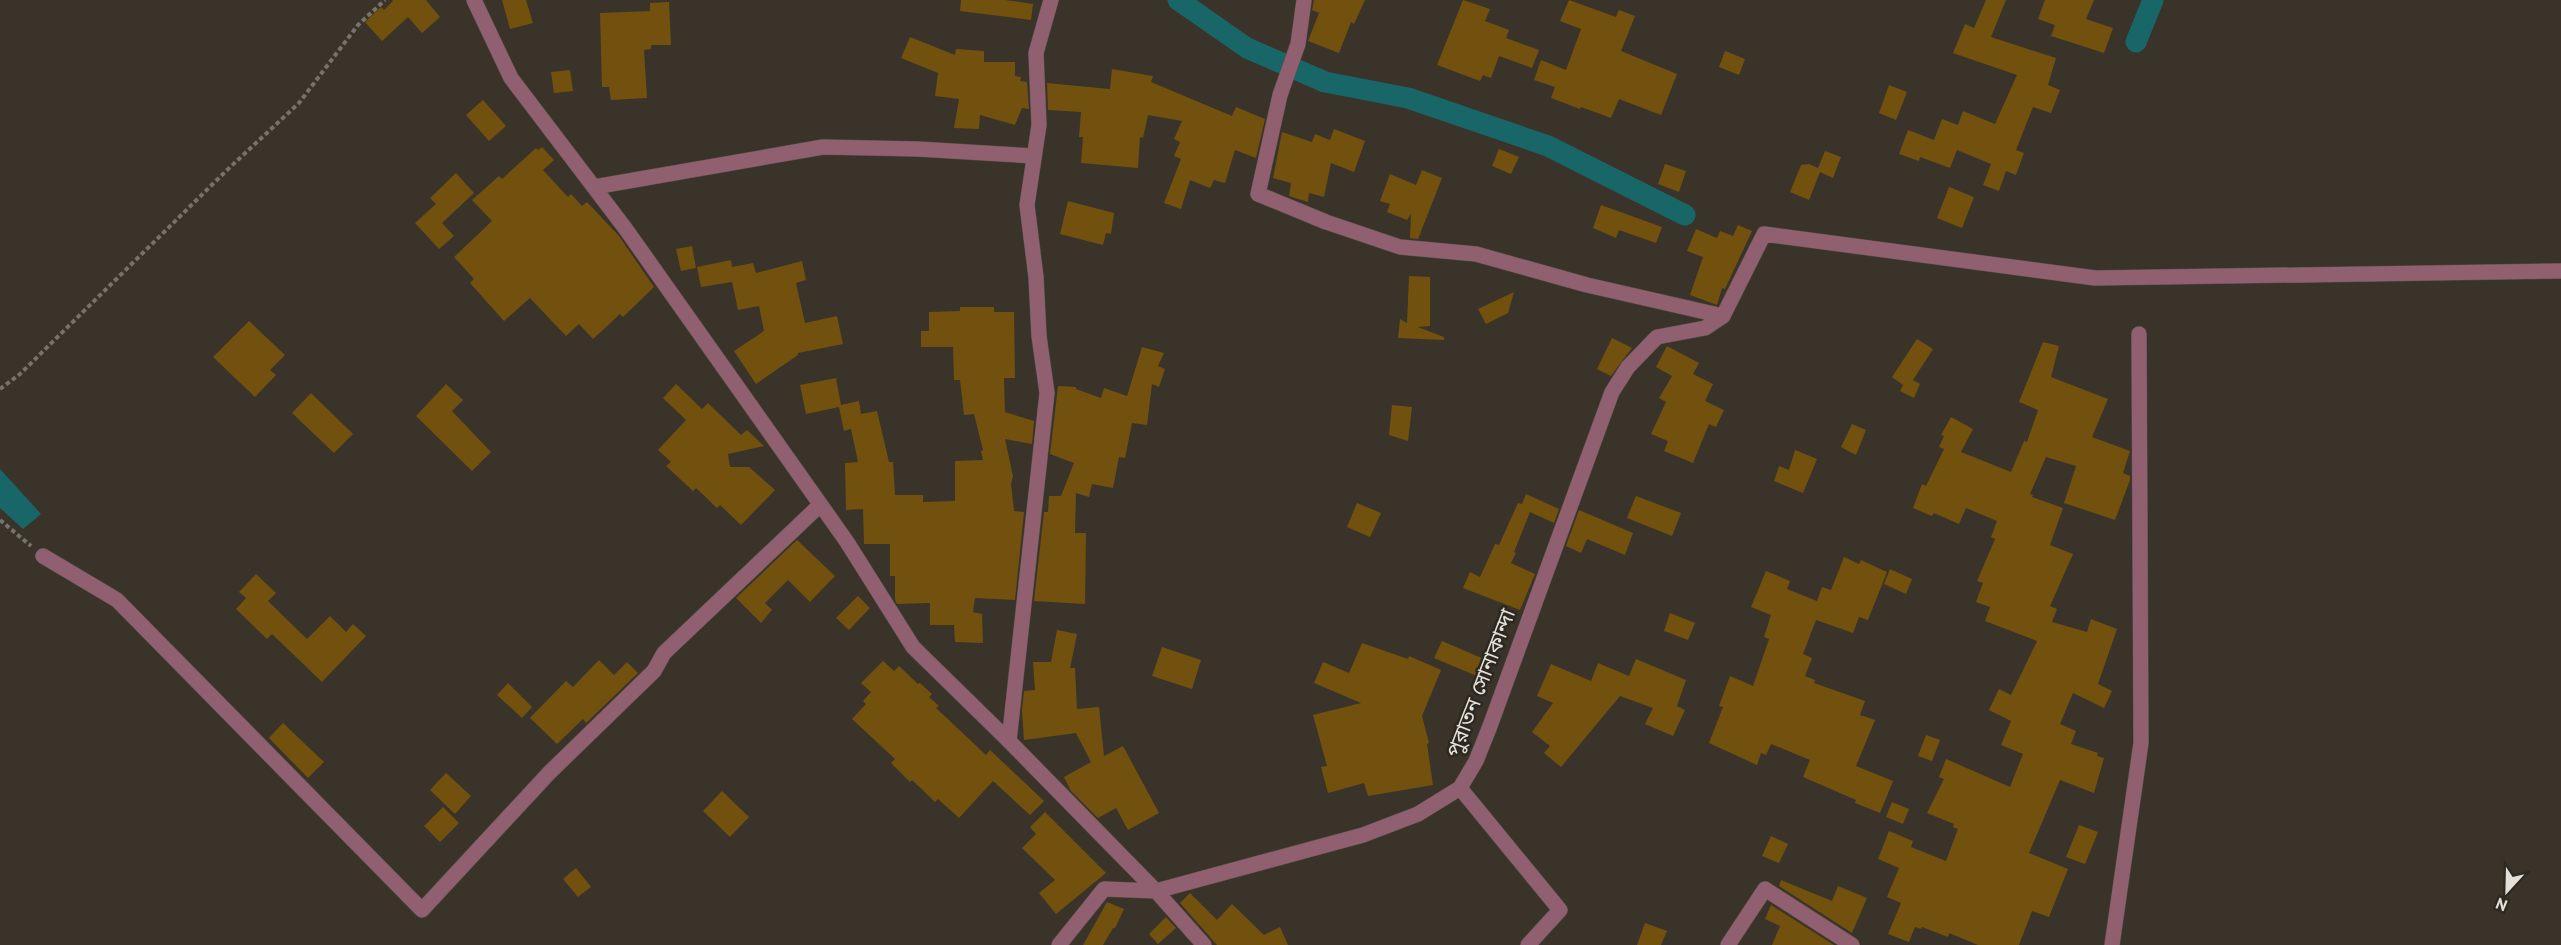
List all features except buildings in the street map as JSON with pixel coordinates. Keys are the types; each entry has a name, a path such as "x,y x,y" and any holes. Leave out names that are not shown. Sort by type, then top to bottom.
{"street":[{"path":"474,0 511,78 594,187 847,542 913,647 1156,891 1204,945"},
{"path":"1009,741 1047,393 1039,336 1036,277 1027,205 1039,125 1036,53 1051,0"},
{"path":"1304,0 1298,44 1280,95 1258,194 1326,222 1400,247 1476,254 1587,285 1723,316 1764,234 2095,278 2561,271"},
{"path":"594,187 823,147 918,149 1034,156"},
{"name":"পুরাতন সোনাকান্দা","path":"1059,945 1104,889 1156,891 1363,835 1418,814 1460,788 1476,761 1490,726 1612,393 1628,367 1657,338 1706,328 1723,316"},
{"path":"2112,945 2141,743 2139,334"},
{"path":"43,556 117,600 422,910 549,774 654,671 663,653 820,505"},
{"path":"1460,788 1560,910 1528,945"},
{"path":"1728,945 1765,889 1852,945"}],"path":[{"path":"0,390 20,374 201,195 299,103 358,25 385,0"},
{"path":"0,520 43,556"}],"water":[{"path":"0,469 41,514 23,529 0,508"}],"waterway":[{"path":"1178,0 1247,48 1325,82 1408,98 1548,146 1685,215"},
{"path":"2136,42 2153,0"}]}
